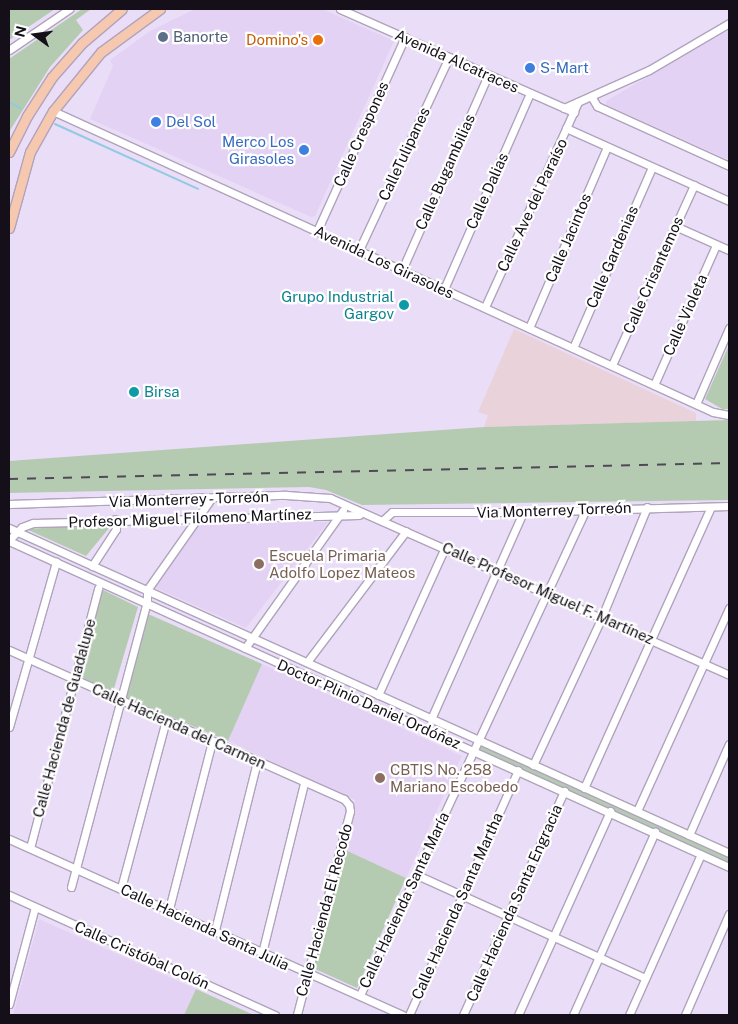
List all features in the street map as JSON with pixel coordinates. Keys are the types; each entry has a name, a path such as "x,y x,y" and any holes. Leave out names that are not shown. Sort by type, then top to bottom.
{"main road":[{"path":"9,152 27,116 52,77 82,43 122,9"},
{"path":"9,228 30,152 53,111 100,52 160,9"}],"street":[{"path":"9,50 69,9"},
{"name":"Avenida Alcatraces","path":"340,9 574,112"},
{"path":"564,108 649,70 729,23"},
{"name":"Calle Crespones","path":"317,231 405,37"},
{"name":"CalleTulipanes","path":"359,250 449,57"},
{"name":"Calle Bugambilias","path":"402,270 488,75"},
{"name":"Calle Dalias","path":"444,289 530,93"},
{"path":"591,96 597,106 729,166"},
{"name":"Calle Ave del Paraíso","path":"485,308 578,102"},
{"name":"Avenida Los Girasoles","path":"53,111 696,404 715,412 729,415"},
{"path":"566,128 729,201"},
{"name":"Calle Jacintos","path":"529,328 607,147"},
{"name":"Calle Gardenias","path":"573,348 652,167"},
{"name":"Calle Crisantemos","path":"612,365 694,185"},
{"path":"675,226 729,250"},
{"name":"Calle Violeta","path":"654,385 716,245"},
{"path":"696,404 729,328"},
{"name":"Via Monterrey - Torreón","path":"9,504 319,496 344,504 365,515"},
{"path":"71,887 147,602 147,590 199,519 211,499"},
{"path":"244,648 342,513 344,504"},
{"name":"Via Monterrey Torreón","path":"382,521 392,512 523,512 729,506"},
{"path":"533,765 601,618 647,507"},
{"path":"584,788 653,640 711,507"},
{"name":"Calle Hacienda Santa María","path":"360,995 417,875 468,758 480,741 586,509"},
{"path":"431,718 523,512"},
{"name":"Profesor Miguel Filomeno Martínez","path":"17,531 33,523 116,519 199,519 342,513 365,515"},
{"name":"Calle Profesor Miguel F. Martínez","path":"365,515 498,570 729,675"},
{"path":"92,566 116,529 116,519"},
{"name":"Doctor Plinio Daniel Ordóñez","path":"9,528 729,853"},
{"path":"9,540 17,531"},
{"path":"307,662 406,531"},
{"name":"Doctor Plinio Daniel Ordóñez","path":"9,540 729,866"},
{"path":"378,694 445,547"},
{"path":"9,727 26,658 56,562"},
{"name":"Calle Hacienda de Guadalupe","path":"30,848 72,678 98,588"},
{"path":"636,812 729,608"},
{"name":"Calle Hacienda del Carmen","path":"9,650 344,800 348,805"},
{"path":"121,888 166,720"},
{"path":"169,909 212,741"},
{"path":"690,835 729,744"},
{"path":"215,930 257,761"},
{"name":"Calle Hacienda Santa Martha","path":"408,1015 464,895 518,770"},
{"path":"262,952 304,783"},
{"name":"Calle Hacienda Santa Engracia","path":"463,1015 564,791"},
{"name":"Calle Hacienda El Recodo","path":"297,1015 350,810 348,805"},
{"path":"518,1015 610,811"},
{"path":"573,1015 655,832"},
{"name":"Calle Hacienda Santa Julia","path":"9,839 76,870 169,909 308,974 360,995 402,1015"},
{"path":"629,1015 702,854"},
{"path":"417,875 645,978"},
{"name":"Calle Cristóbal Colón","path":"9,895 275,1015"},
{"path":"9,1004 35,907"},
{"path":"685,1015 729,914"}],"shaded area":[{"path":"195,9 322,9 394,41 315,216 311,217 90,119 113,66 110,60 150,31"},
{"path":"729,30 729,160 606,105 606,101"},
{"path":"514,329 696,413 696,421 484,427 488,415 478,412"},
{"name":"Escuela Primaria Adolfo Lopez Mateos","path":"328,522 246,628 149,585 198,523"},
{"name":"CBTIS No. 258 Mariano Escobedo","path":"262,664 462,756 406,878 343,849 355,800 228,741"},
{"path":"39,919 196,989 184,1015 13,1015"}],"green space":[{"path":"9,9 55,9 9,40"},
{"path":"82,9 91,9 76,20 83,30 50,67 9,132 9,59"},
{"path":"729,345 729,409 722,409 705,399"},
{"path":"729,420 729,500 362,505 326,490 309,487 9,493 9,461 484,427"},
{"path":"109,524 110,527 86,556 26,529"},
{"path":"103,590 138,607 113,692 77,675"},
{"path":"148,614 262,664 228,741 122,696"},
{"path":"481,746 729,858 729,863 480,750"},
{"path":"343,849 406,878 357,988 313,968"},
{"path":"196,989 254,1015 184,1015"}],"waterway":[{"path":"9,102 20,108"},
{"path":"55,124 198,189"}],"railway":[{"path":"9,479 729,463"}],"place":[{"name":"Banorte","path":"163,37"},
{"name":"Domino's","path":"318,40"},
{"name":"S-Mart","path":"530,68"},
{"name":"Del Sol","path":"156,122"},
{"name":"Merco Los Girasoles","path":"304,150"},
{"name":"Grupo Industrial Gargov","path":"404,305"},
{"name":"Birsa","path":"134,392"},
{"name":"Escuela Primaria Adolfo Lopez Mateos","path":"259,564"},
{"name":"CBTIS No. 258 Mariano Escobedo","path":"380,778"}]}
